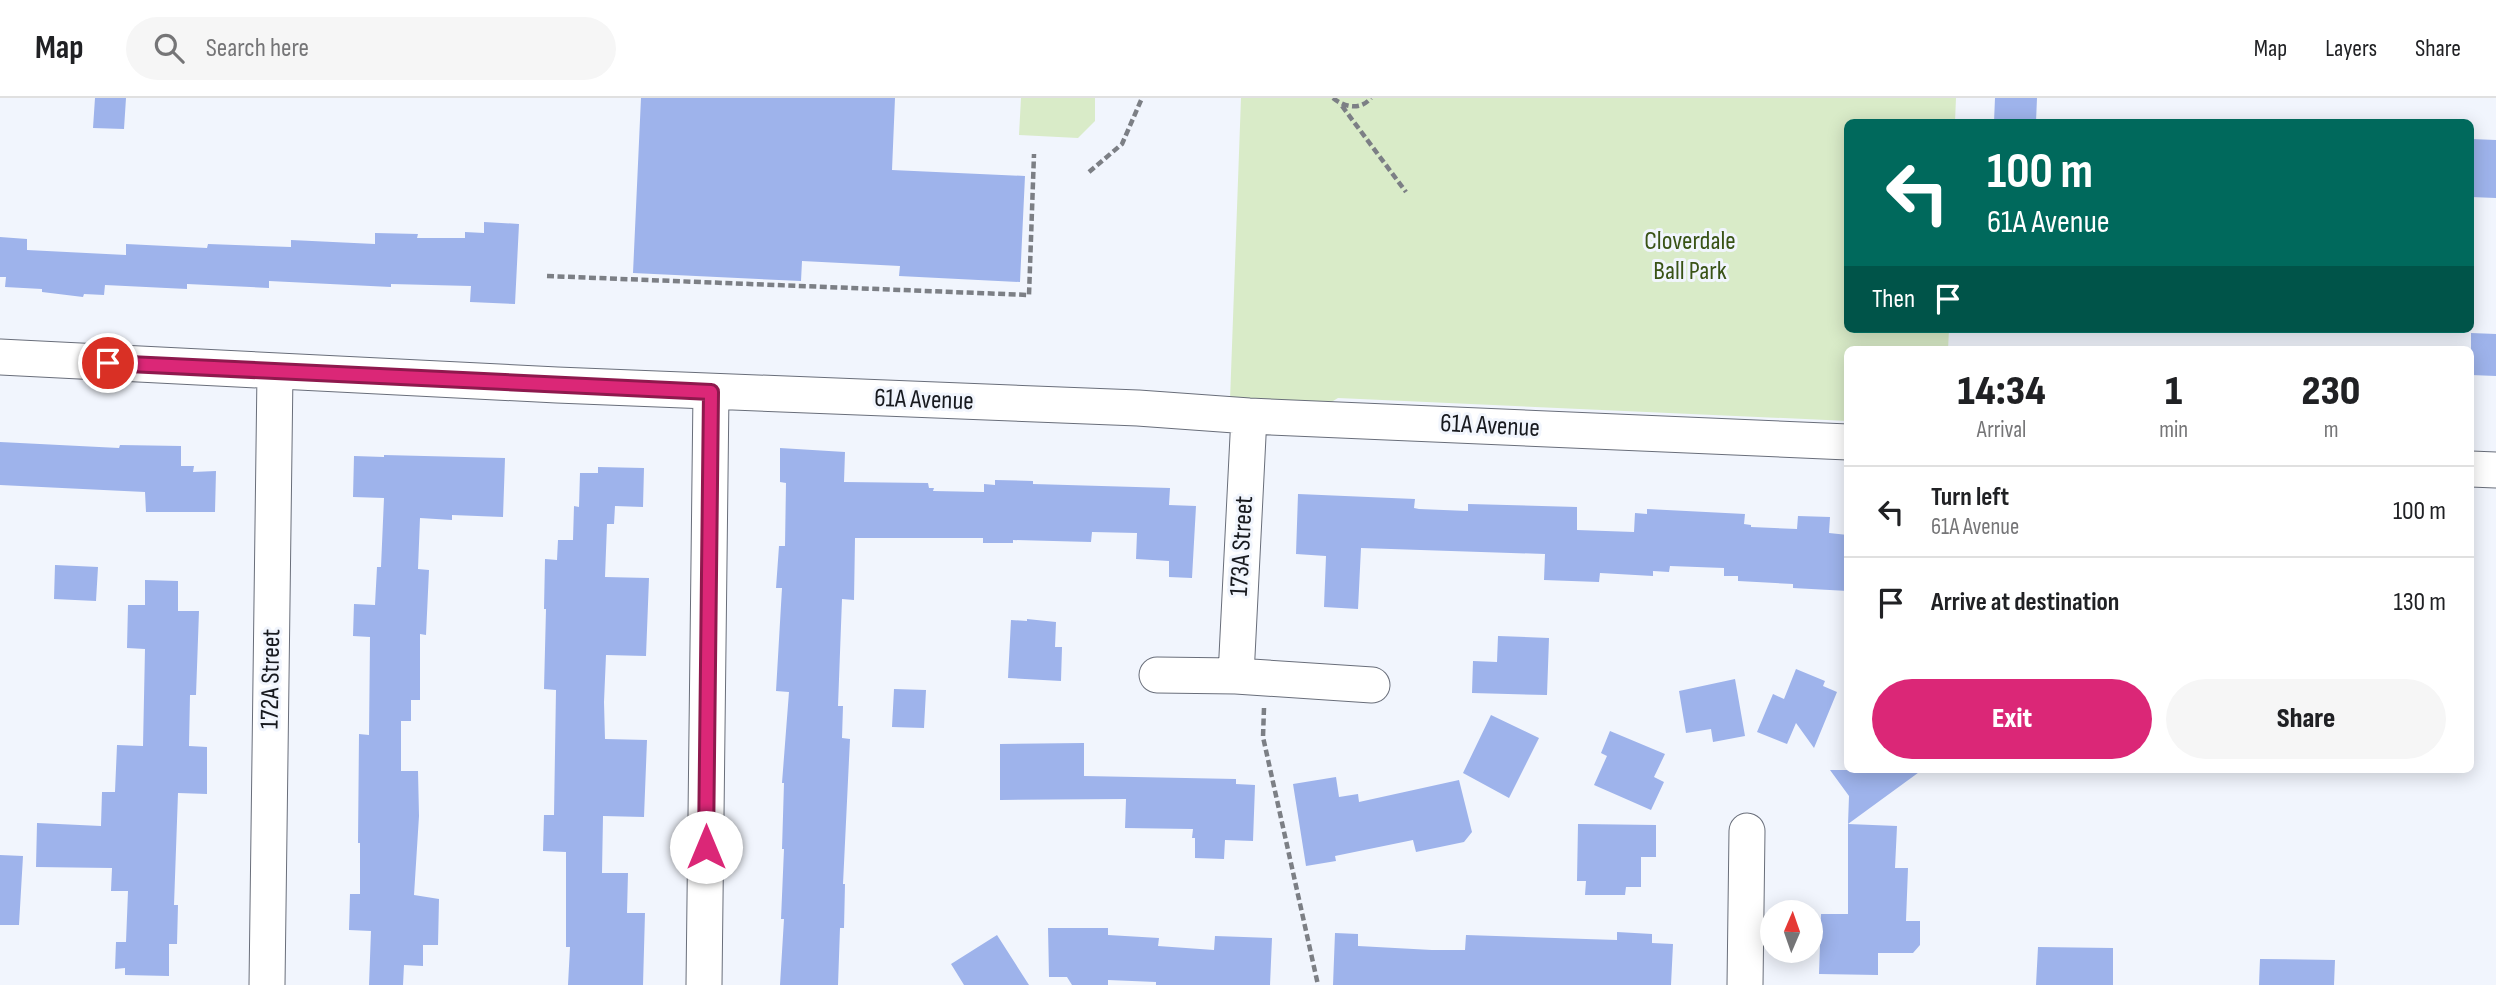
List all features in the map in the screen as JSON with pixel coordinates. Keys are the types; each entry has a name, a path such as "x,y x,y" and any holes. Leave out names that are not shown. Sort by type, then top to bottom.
{"street":[{"name":"61A Avenue","path":"0,357 275,372 1138,408 1249,416 1844,442"},
{"name":"172A Street","path":"267,985 275,372"},
{"path":"704,985 711,392"},
{"name":"173A Street","path":"1236,676 1249,416"},
{"path":"2474,469 2496,470"},
{"path":"1157,675 1236,676 1372,685"},
{"path":"1745,985 1747,831"}],"path":[{"path":"1089,172 1122,144 1142,98"},
{"path":"1332,98 1342,106 1406,192"},
{"path":"1342,106 1359,105 1370,98"},
{"path":"547,276 1029,295 1034,154"},
{"path":"1264,697 1263,737 1318,985"}],"green space":[{"path":"1021,98 1095,98 1095,121 1078,138 1019,135"},
{"name":"Cloverdale Ball Park","path":"1241,98 1956,98 1955,119 1844,119 1844,333 1949,333 1948,346 1844,346 1844,421 1338,398 1328,404 1230,401"}],"building":[{"path":"95,98 126,98 124,129 93,128"},
{"path":"641,98 895,98 892,170 1025,176 1020,282 899,276 900,266 802,261 801,281 633,273"},
{"path":"1995,98 2037,98 2036,119 1994,119"},
{"path":"2474,139 2496,140 2496,198 2474,197"},
{"path":"484,222 519,224 515,304 470,302 471,286 391,284 391,287 269,281 269,288 187,284 187,289 105,285 104,295 84,294 83,297 42,292 42,289 5,287 6,277 0,277 0,237 27,239 27,250 126,255 126,244 207,248 208,244 291,247 291,240 375,244 375,233 418,234 417,238 465,238 465,232 484,233"},
{"path":"2471,333 2496,334 2496,376 2474,375 2474,346 2471,346"},
{"path":"0,442 119,448 120,445 181,446 181,466 194,466 193,472 216,471 215,512 146,512 145,492 0,485"},
{"path":"780,448 845,452 844,482 928,483 929,488 934,488 933,491 984,492 984,484 995,485 995,480 1033,481 1033,484 1170,488 1169,505 1196,506 1192,578 1169,577 1169,561 1136,559 1137,533 1092,532 1091,542 1013,540 1013,543 983,543 983,538 855,538 854,600 842,599 838,706 843,706 842,738 850,739 843,884 844,928 840,928 838,985 780,985 784,919 781,919 784,849 782,783 789,692 776,691 782,588 776,588 779,546 785,546 786,483 780,482"},
{"path":"354,456 505,458 503,517 452,515 452,520 420,518 418,569 429,570 426,635 420,634 420,700 411,700 411,721 401,721 401,771 418,771 419,816 414,895 439,899 438,945 423,945 423,966 404,965 403,985 369,985 371,931 349,930 350,894 360,894 359,734 369,735 370,637 353,636 354,604 375,605 377,567 381,567 384,498 353,497"},
{"path":"598,467 644,468 643,507 615,506 614,524 607,524 605,577 649,578 646,656 606,655 604,702 605,739 647,740 644,817 603,816 602,873 628,873 627,913 645,913 643,985 568,985 570,947 566,947 566,852 543,851 544,815 554,815 556,690 544,689 545,559 557,560 558,540 573,540 574,506 579,507 580,473 598,473"},
{"path":"1298,494 1415,499 1414,508 1419,509 1468,511 1468,504 1577,507 1577,530 1634,532 1635,513 1647,514 1647,509 1745,514 1744,524 1751,527 1797,529 1798,516 1830,517 1829,533 1844,535 1844,591 1738,581 1738,576 1724,576 1724,568 1670,566 1669,572 1653,571 1653,576 1600,573 1599,582 1544,580 1545,554 1361,548 1358,609 1324,607 1326,556 1296,554"},
{"path":"55,565 98,567 96,601 54,599"},
{"path":"145,580 178,581 178,611 199,611 196,695 190,695 189,746 207,747 207,794 178,793 174,905 178,905 177,944 169,944 169,976 125,975 125,968 115,969 116,942 126,942 128,891 111,891 112,868 36,867 37,823 101,826 102,792 115,792 117,745 143,746 145,649 127,648 128,605 145,605"},
{"path":"1011,620 1056,622 1055,647 1062,647 1061,681 1008,678"},
{"path":"1498,636 1549,638 1547,695 1472,693 1473,661 1497,662"},
{"path":"1796,669 1825,681 1823,686 1837,692 1814,748 1796,723 1787,744 1757,732 1773,694 1784,699"},
{"path":"1735,679 1745,736 1713,742 1711,729 1686,733 1679,691"},
{"path":"894,689 926,690 924,728 892,727"},
{"path":"1491,715 1539,738 1509,798 1463,773"},
{"path":"1610,731 1665,754 1654,777 1664,782 1651,810 1594,785 1607,756 1601,753"},
{"path":"1084,743 1084,776 1236,779 1236,784 1255,785 1253,841 1225,840 1224,859 1195,858 1193,829 1125,828 1126,799 1000,800 1000,744"},
{"path":"1830,770 1844,770 1844,773 1918,773 1848,824 1849,796"},
{"path":"1336,777 1339,797 1358,794 1359,802 1459,780 1472,832 1464,842 1416,852 1413,840 1335,856 1336,861 1306,866 1293,784"},
{"path":"1578,824 1656,825 1656,857 1641,857 1641,887 1626,887 1625,895 1585,895 1586,881 1577,881"},
{"path":"1848,824 1897,826 1895,868 1908,868 1906,921 1920,921 1920,945 1913,953 1878,953 1878,975 1819,974 1819,963 1824,962 1824,914 1848,914"},
{"path":"0,855 23,856 19,925 0,925"},
{"path":"1048,928 1108,928 1108,935 1159,938 1158,946 1214,950 1215,936 1272,938 1270,985 1156,985 1156,982 1108,980 1108,985 1072,985 1067,977 1049,977"},
{"path":"1617,932 1652,934 1652,943 1673,944 1671,985 1333,985 1335,933 1358,934 1358,946 1465,950 1466,935 1617,940"},
{"path":"997,935 1029,985 964,985 951,964"},
{"path":"2038,947 2113,948 2113,985 2036,985"},
{"path":"2260,959 2335,960 2334,985 2259,985"}],"route":[{"path":"108,363 711,392 706,847"}]}
